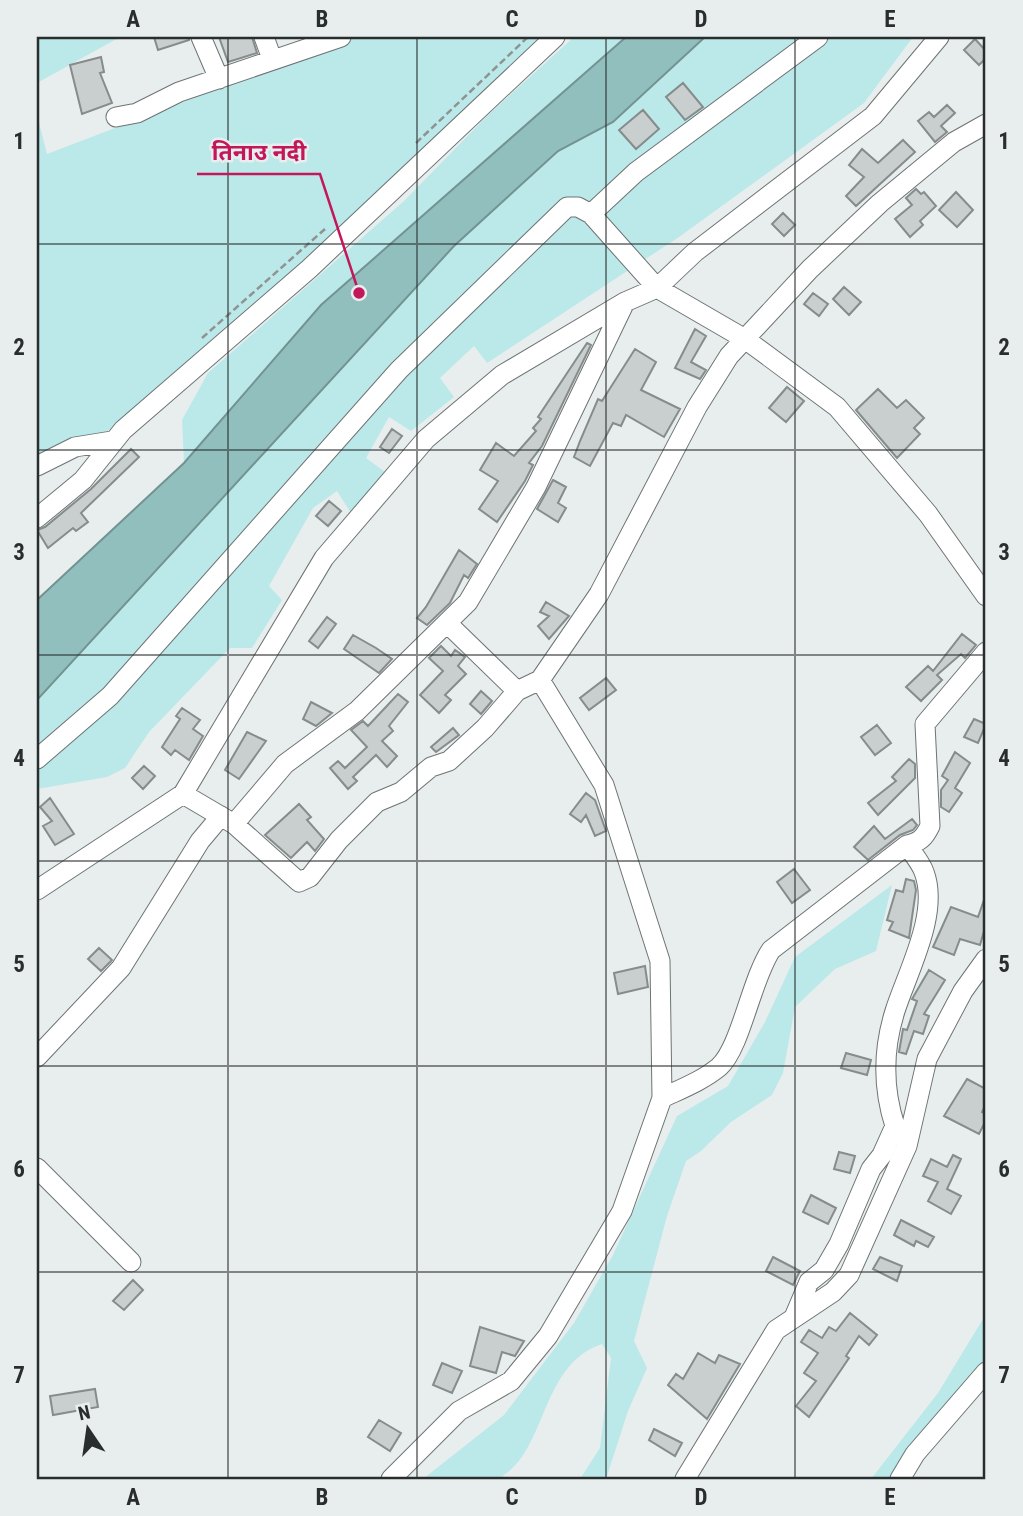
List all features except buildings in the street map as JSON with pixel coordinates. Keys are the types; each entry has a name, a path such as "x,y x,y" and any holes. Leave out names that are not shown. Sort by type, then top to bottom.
{"street":[{"path":"201,37 219,79"},
{"path":"264,37 272,59"},
{"path":"116,117 138,113 179,92 341,37"},
{"path":"37,518 83,480 112,441 309,269 555,37"},
{"path":"591,214 636,172 818,37"},
{"path":"37,890 183,794 324,558 426,439 502,375 625,302 657,288 695,251 873,116 939,37"},
{"path":"183,794 228,820 299,883 310,877 339,840 377,802 401,792 431,767 449,761 485,728 517,691 540,680 599,594 697,407 729,356 810,269 880,203 954,142 986,124"},
{"path":"37,759 110,696 399,370 548,222 567,207 578,207 591,214 657,288 745,339 836,407 928,514 986,596"},
{"path":"37,1057 121,968 200,841 228,820 285,764 357,711 468,602 536,487 625,302"},
{"path":"37,466 75,447 112,441"},
{"path":"448,624 517,691"},
{"path":"662,1098 703,1078 729,1055 760,968 771,950 907,845 920,842 930,826 925,724 986,652"},
{"path":"391,1479 459,1411 511,1381 548,1336 622,1211 662,1098 660,961 604,785 540,680"},
{"path":"795,1315 809,1282 824,1270 839,1244 871,1170 882,1156 895,1126 886,1098 888,1036 914,964 928,899 925,873 907,845"},
{"path":"685,1479 776,1330 833,1292 849,1275 907,1146 928,1059 963,991 986,959"},
{"path":"37,1168 131,1262"},
{"path":"900,1479 915,1454 986,1372"}],"path":[{"path":"410,149 528,37"},
{"path":"201,339 331,224"}],"shaded area":[{"path":"37,37 120,37 37,83"},
{"path":"354,37 556,37 219,358 37,477 37,115 47,154"},
{"path":"574,37 626,37 321,305 184,463 182,420 208,373 404,201 488,115"},
{"path":"626,37 705,37 613,122 558,151 454,246 37,700 37,600 184,463 321,305"},
{"path":"705,37 913,37 864,103 679,237 487,363 474,346 440,378 454,397 411,431 389,417 366,458 385,472 351,513 337,491 313,508 269,586 282,600 252,648 230,648 149,732 125,768 107,777 37,789 37,700 454,246 559,151 613,122"},
{"path":"892,885 876,951 835,969 795,1007 783,1073 772,1095 731,1122 701,1151 686,1161 667,1216 634,1341 647,1368 628,1411 606,1479 580,1479 600,1448 611,1358 602,1344 581,1355 566,1370 527,1449 515,1466 493,1480 423,1479 504,1415 574,1323 613,1255 677,1116 728,1086 765,1022 795,957"},
{"path":"986,1314 986,1368 893,1479 871,1479 938,1393"}],"place":[{"name":"तिनाउ नदी","path":"359,293"}]}
